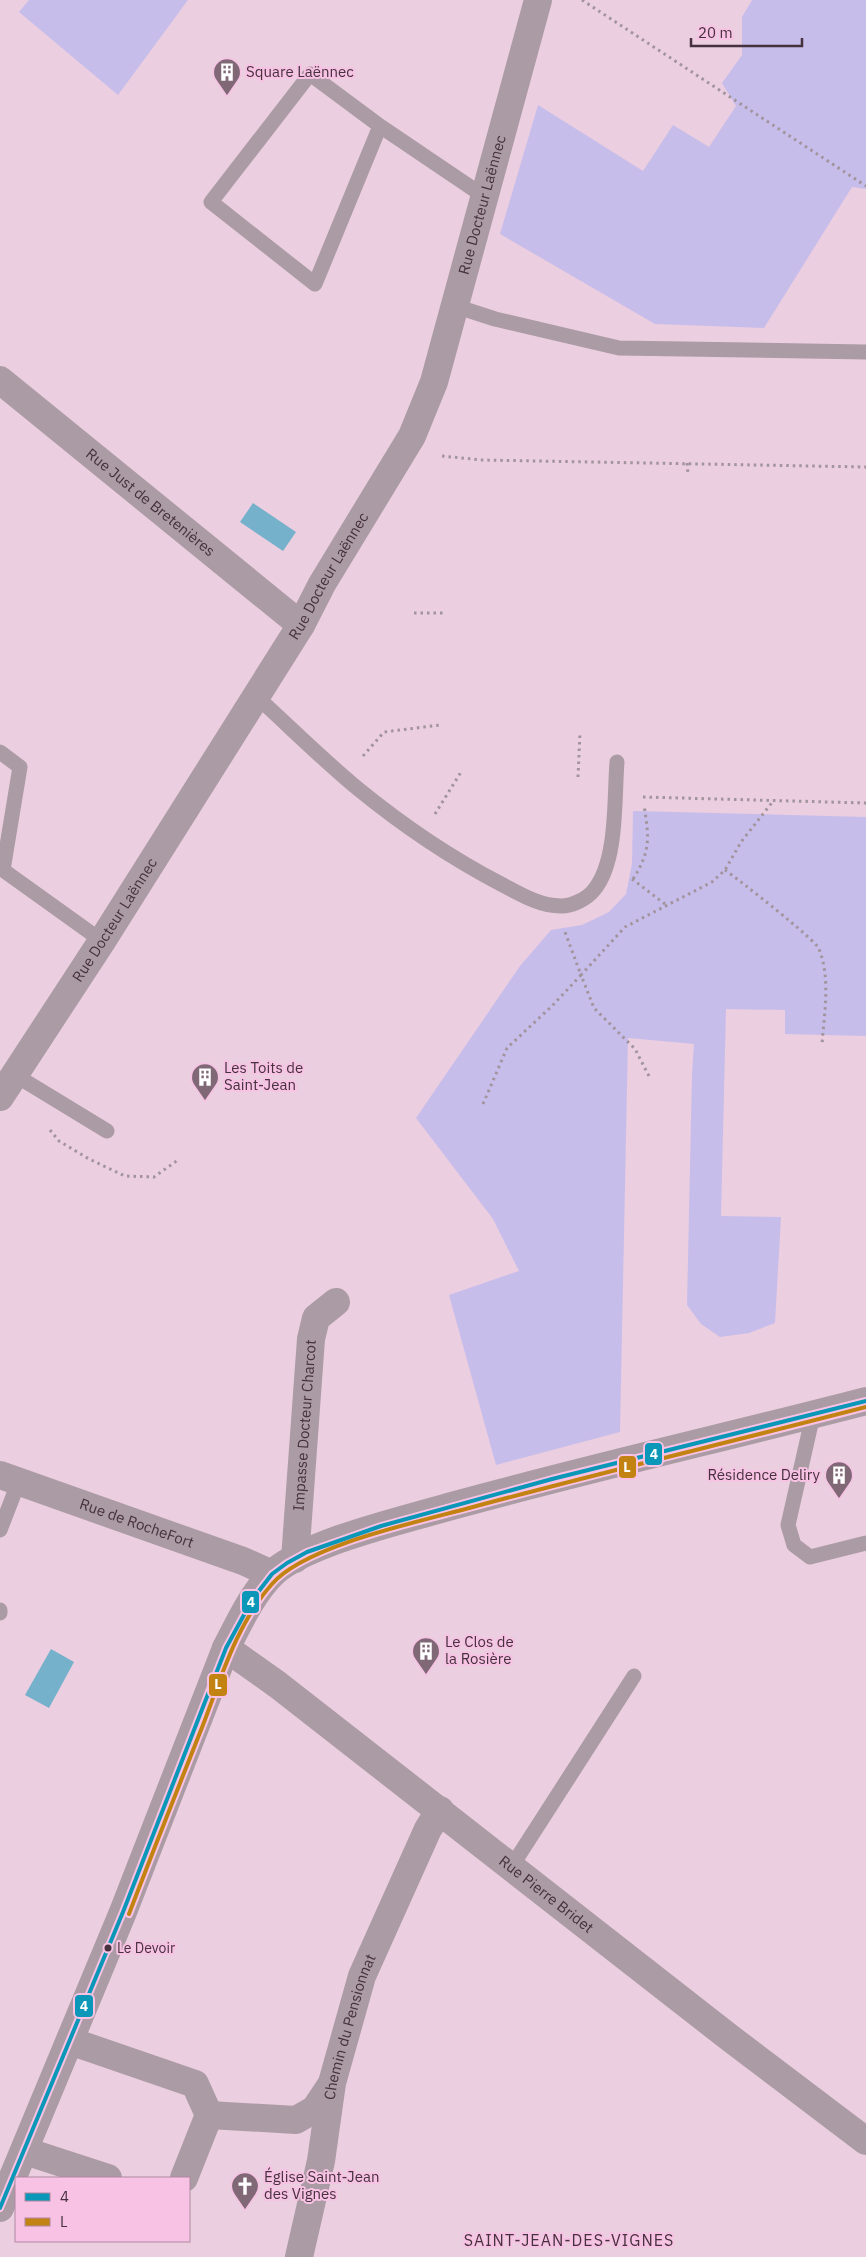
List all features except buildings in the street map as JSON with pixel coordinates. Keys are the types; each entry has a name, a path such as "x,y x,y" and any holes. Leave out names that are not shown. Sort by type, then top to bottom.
{"street":[{"name":"Rue Docteur Laënnec","path":"0,1097 102,941 301,625 322,584 412,436 434,382 538,0"},
{"name":"Rue Just de Bretenières","path":"0,380 301,625"},
{"name":"Impasse Docteur Charcot","path":"295,1558 311,1339 316,1318 336,1302"},
{"path":"0,2208 7,2176 25,2151 226,1648 244,1612 272,1574 295,1558 334,1542 404,1519 571,1474 866,1401"},
{"name":"Rue de RocheFort","path":"10,1478 243,1561 272,1574"},
{"name":"Rue Pierre Bridet","path":"226,1648 278,1685 730,2038 866,2141"},
{"name":"Chemin du Pensionnat","path":"299,2257 322,2161 332,2083 362,1976 428,1829 440,1810"},
{"path":"70,2041 195,2084 209,2115 184,2177"},
{"path":"209,2115 296,2120 315,2109 332,2083"},
{"path":"25,2151 105,2177"}],"lane":[{"path":"380,126 315,284 211,202 310,74 380,126 485,197"},
{"path":"455,306 495,319 619,348 866,352"},
{"path":"256,696 345,777 412,829 483,874 529,899 562,906 579,902 594,891 604,872 611,840 617,762"},
{"path":"0,752 20,768 1,870 102,941"},
{"path":"15,1075 107,1131"},
{"path":"813,1414 788,1525 794,1545 810,1558 866,1543"},
{"path":"0,1530 10,1478"},
{"path":"512,1866 634,1676"}],"path":[{"path":"582,0 866,186"},
{"path":"442,456 482,460 866,467"},
{"path":"687,463 688,474"},
{"path":"414,613 444,613"},
{"path":"345,777 384,732 440,725"},
{"path":"578,777 580,732"},
{"path":"449,793 461,772"},
{"path":"633,879 644,862 649,833 643,796 866,802"},
{"path":"483,1104 507,1048 552,1006 625,927 665,904 683,898 712,882 725,870 741,842 774,800"},
{"path":"725,870 742,881 819,947 826,980 822,1045"},
{"path":"604,872 633,879 665,904"},
{"path":"562,906 565,938 594,1008 635,1049 649,1076"}],"shaded area":[{"path":"29,0 188,0 118,95 19,12"},
{"path":"752,0 866,0 866,189 852,187 764,328 655,324 500,234 538,105 643,171 673,125 709,147 736,106 722,83 742,55 742,17"},
{"path":"633,811 866,817 866,1036 785,1034 785,1010 726,1009 721,1216 781,1217 775,1323 749,1333 720,1337 701,1324 687,1305 694,1044 628,1038 620,1432 496,1465 449,1295 519,1271 493,1219 416,1118 520,966 551,930 582,925 609,912 626,894 632,864"}],"water":[{"path":"253,503 296,532 283,551 240,522"},
{"path":"51,1649 74,1662 49,1708 25,1695"}],"transit line":[{"name":"4","path":"0,2208 123,1912 226,1648 252,1600 272,1574 307,1552 381,1526 552,1479 866,1401"},
{"name":"L","path":"129,1914 231,1652 260,1599 272,1584 288,1570 310,1557 337,1546 396,1527 866,1407"}],"place":[{"name":"Square Laënnec","path":"227,96"},
{"name":"Les Toits de Saint-Jean","path":"205,1101"},
{"name":"Résidence Deliry","path":"839,1499"},
{"name":"Le Clos de la Rosière","path":"426,1675"},
{"name":"Le Devoir","path":"108,1948"},
{"name":"Église Saint-Jean des Vignes","path":"245,2210"}],"district":[{"name":"SAINT-JEAN-DES-VIGNES","path":"569,2240"}]}
